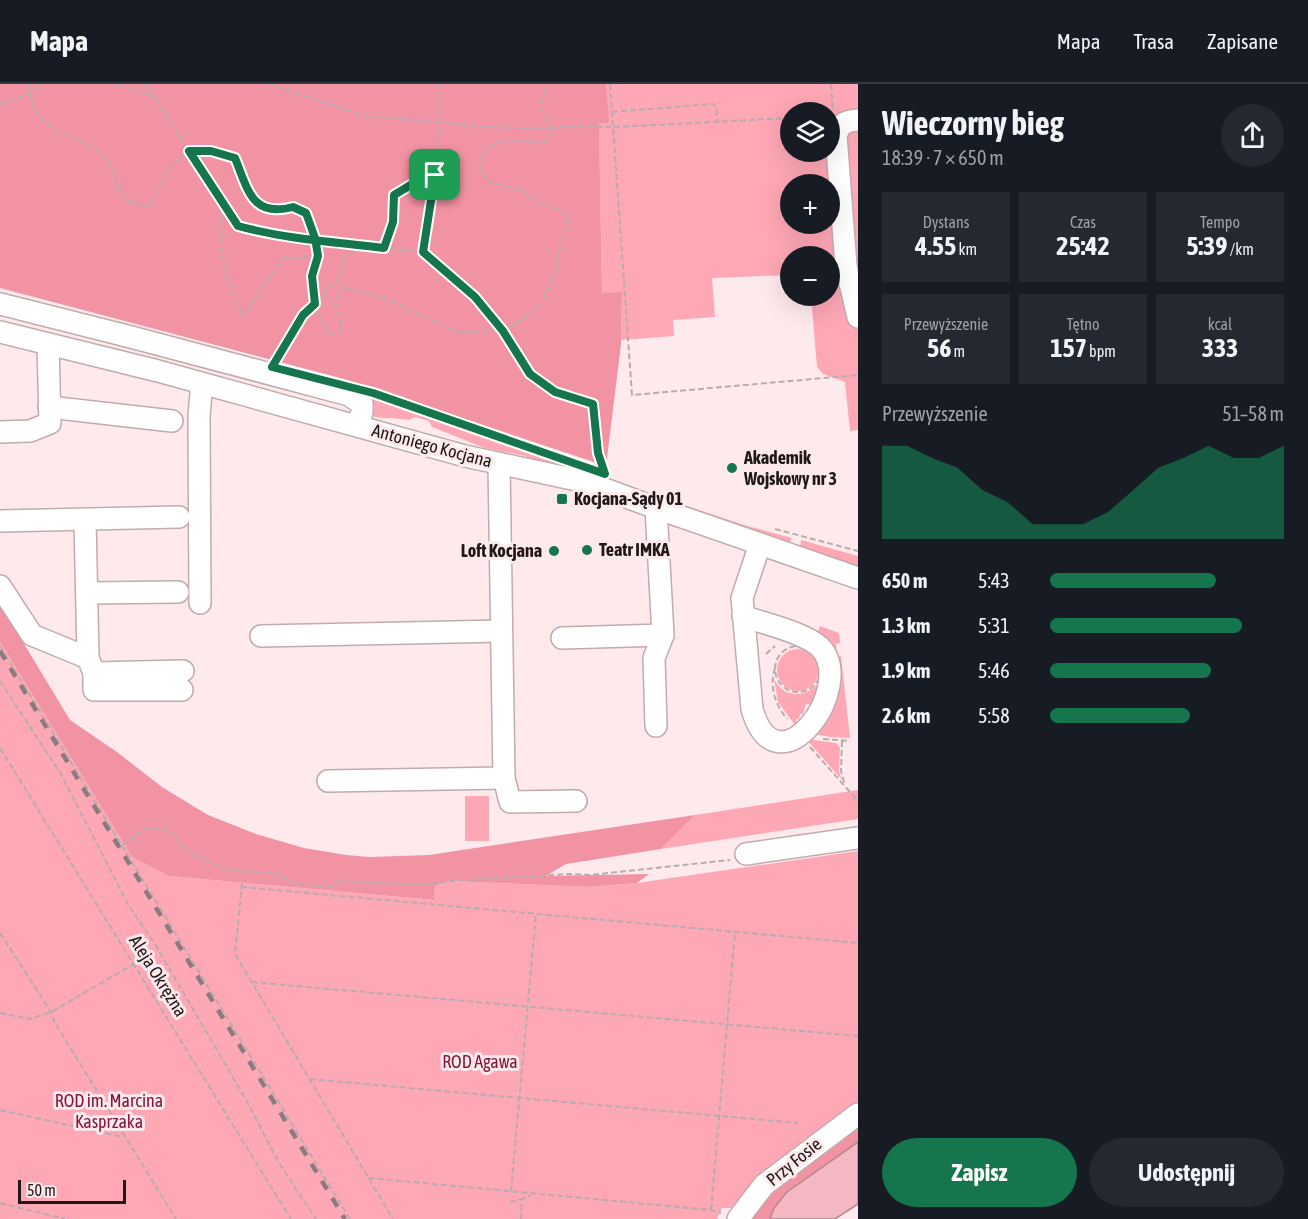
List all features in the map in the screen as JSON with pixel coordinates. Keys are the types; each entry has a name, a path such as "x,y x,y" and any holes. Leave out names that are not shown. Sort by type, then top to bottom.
{"street":[{"path":"849,123 836,135 845,257 858,317"},
{"path":"0,304 349,395 362,404 358,426"},
{"name":"Antoniego Kocjana","path":"0,332 204,384 499,464 586,482 656,508 763,535 858,578"},
{"path":"0,432 30,431 50,423 48,344"},
{"path":"200,603 199,416 204,384"},
{"path":"49,407 172,421"},
{"path":"499,464 504,778 510,802 576,801"},
{"path":"656,508 663,635 654,658 656,726"},
{"path":"0,521 179,517"},
{"path":"85,519 91,665"},
{"path":"743,616 791,632 819,647 828,657 832,671 821,713 806,732 785,742 774,742 769,739 755,722 749,682 743,616 743,591 763,535"},
{"path":"0,586 32,635 91,665 182,680"},
{"path":"87,593 178,592"},
{"path":"261,636 501,631"},
{"path":"562,638 663,635"},
{"path":"328,781 504,778"},
{"path":"746,854 858,838"},
{"name":"Przy Fosie","path":"729,1216 764,1185 858,1114"}],"path":[{"path":"30,84 30,93 36,112 52,129 100,153 112,164 120,194 133,204 148,206 158,196 175,163 189,151 211,151 235,158 254,200 268,209 278,211 293,207 306,213 315,238 318,256 312,276 315,304 330,336 342,330 335,302 344,287 390,300 458,332 503,331 542,303 557,269 559,249 567,225 566,214 559,209 537,203 523,190 488,181 480,169 483,155 492,145 506,141 546,142 552,129"},
{"path":"0,104 30,93 42,84"},
{"path":"117,84 155,97"},
{"path":"145,84 238,226 266,234 423,252 475,297 503,331 530,374 555,392 593,404 598,453 605,474"},
{"path":"268,84 365,116 492,127 552,129 780,119"},
{"path":"423,252 435,175 442,84"},
{"path":"547,84 541,106 552,129"},
{"path":"610,84 632,395 858,375"},
{"path":"831,84 833,117 849,123"},
{"path":"612,112 712,104 716,106 718,122"},
{"path":"384,248 393,222 394,195 419,180 435,175"},
{"path":"219,199 227,278 243,317 283,259 318,256"},
{"path":"275,361 303,315 323,297 328,288 339,280 344,256 362,245"},
{"path":"373,393 550,455"},
{"path":"763,535 858,551"},
{"path":"749,682 767,653 791,632"},
{"path":"0,646 350,1219"},
{"path":"800,646 813,652 821,671 819,678 810,689 796,692 789,691 778,681 775,668 780,654 800,646"},
{"path":"0,681 61,774 129,906 155,944 218,1050 279,1163 316,1219"},
{"path":"806,732 822,738 850,741"},
{"path":"842,741 841,771 846,787"},
{"name":"Aleja Okrężna","path":"0,748 291,1219"},
{"path":"849,791 858,801"},
{"path":"122,846 146,828 160,828 172,833 179,843 194,855 228,870 272,873 295,884 328,887 340,881 423,885 450,880 617,873 636,869 726,862 746,854"},
{"path":"393,1219 235,954 241,885 858,943"},
{"path":"511,1191 536,914"},
{"path":"711,1210 735,932"},
{"path":"0,933 51,1012 55,1023 176,1219"},
{"path":"0,1013 30,1019 51,1012 134,964"},
{"path":"252,982 858,1036"},
{"path":"310,1079 798,1123"},
{"path":"0,1110 125,1138"},
{"path":"369,1178 511,1191 531,1195 711,1210 729,1216"},
{"path":"510,1202 531,1195"},
{"path":"521,1219 522,1199"},
{"path":"0,1203 65,1219"}],"green space":[{"path":"592,84 858,84 858,430 850,431 845,382 823,374 817,367 812,306 840,306 840,246 780,246 780,275 712,278 715,317 673,320 674,336 621,340 622,292 602,294 599,128"},
{"path":"371,396 594,475 525,461 526,456 485,448 432,427 429,421 415,417 409,420 371,416 366,414"},
{"path":"618,483 744,525 792,538 789,544 656,500"},
{"path":"801,540 858,556 858,569 800,547"},
{"path":"820,626 839,633 840,643 836,644 837,656 841,656 850,738 813,734 834,689 817,635"},
{"path":"0,642 132,857 169,876 433,900 435,886 449,881 589,887 637,883 858,851 858,1105 737,1208 722,1208 717,1219 0,1219"},
{"path":"798,649 813,655 819,670 813,685 798,691 783,685 777,670 783,655"},
{"path":"774,679 784,691 797,694 810,690 821,679 818,705 806,704 803,714 796,719 798,729 778,702"},
{"path":"809,737 814,740 836,743 840,748 839,771 842,780 807,740"},
{"path":"858,790 858,819 661,849 695,815"},
{"path":"465,796 489,796 489,841 465,841"}],"shaded area":[{"path":"0,84 606,84 609,123 599,123 602,293 622,292 621,344 606,466 344,379 0,288"},
{"path":"0,604 70,720 117,752 162,787 208,815 256,834 304,848 346,855 370,857 429,855 695,815 661,849 566,864 546,876 649,874 637,883 589,887 449,881 435,886 434,900 169,876 132,857 0,642"},
{"path":"858,1121 858,1142 787,1192 774,1208 770,1219 749,1219 775,1180"},
{"path":"858,1142 858,1204 835,1219 770,1219 774,1208 787,1192"}],"railway":[{"path":"0,651 345,1219"}],"place":[{"name":"Akademik Wojskowy nr 3","path":"732,468"},
{"name":"Kocjana-Sądy 01","path":"562,499"},
{"name":"Teatr IMKA","path":"587,550"},
{"name":"Loft Kocjana","path":"554,551"}],"route":[{"path":"435,175 419,180 394,195 393,222 384,248 315,238 266,234 238,226 189,151 211,151 235,158 254,200 268,209 278,211 293,207 306,213 310,222 315,238 318,256 312,276 315,304 303,315 272,367 373,393 605,474 598,453 593,404 555,392 530,374 503,331 475,297 423,252 435,175"}],"park label":[{"name":"ROD Agawa","path":"480,1062"},
{"name":"ROD im. Marcina Kasprzaka","path":"109,1111"}]}
